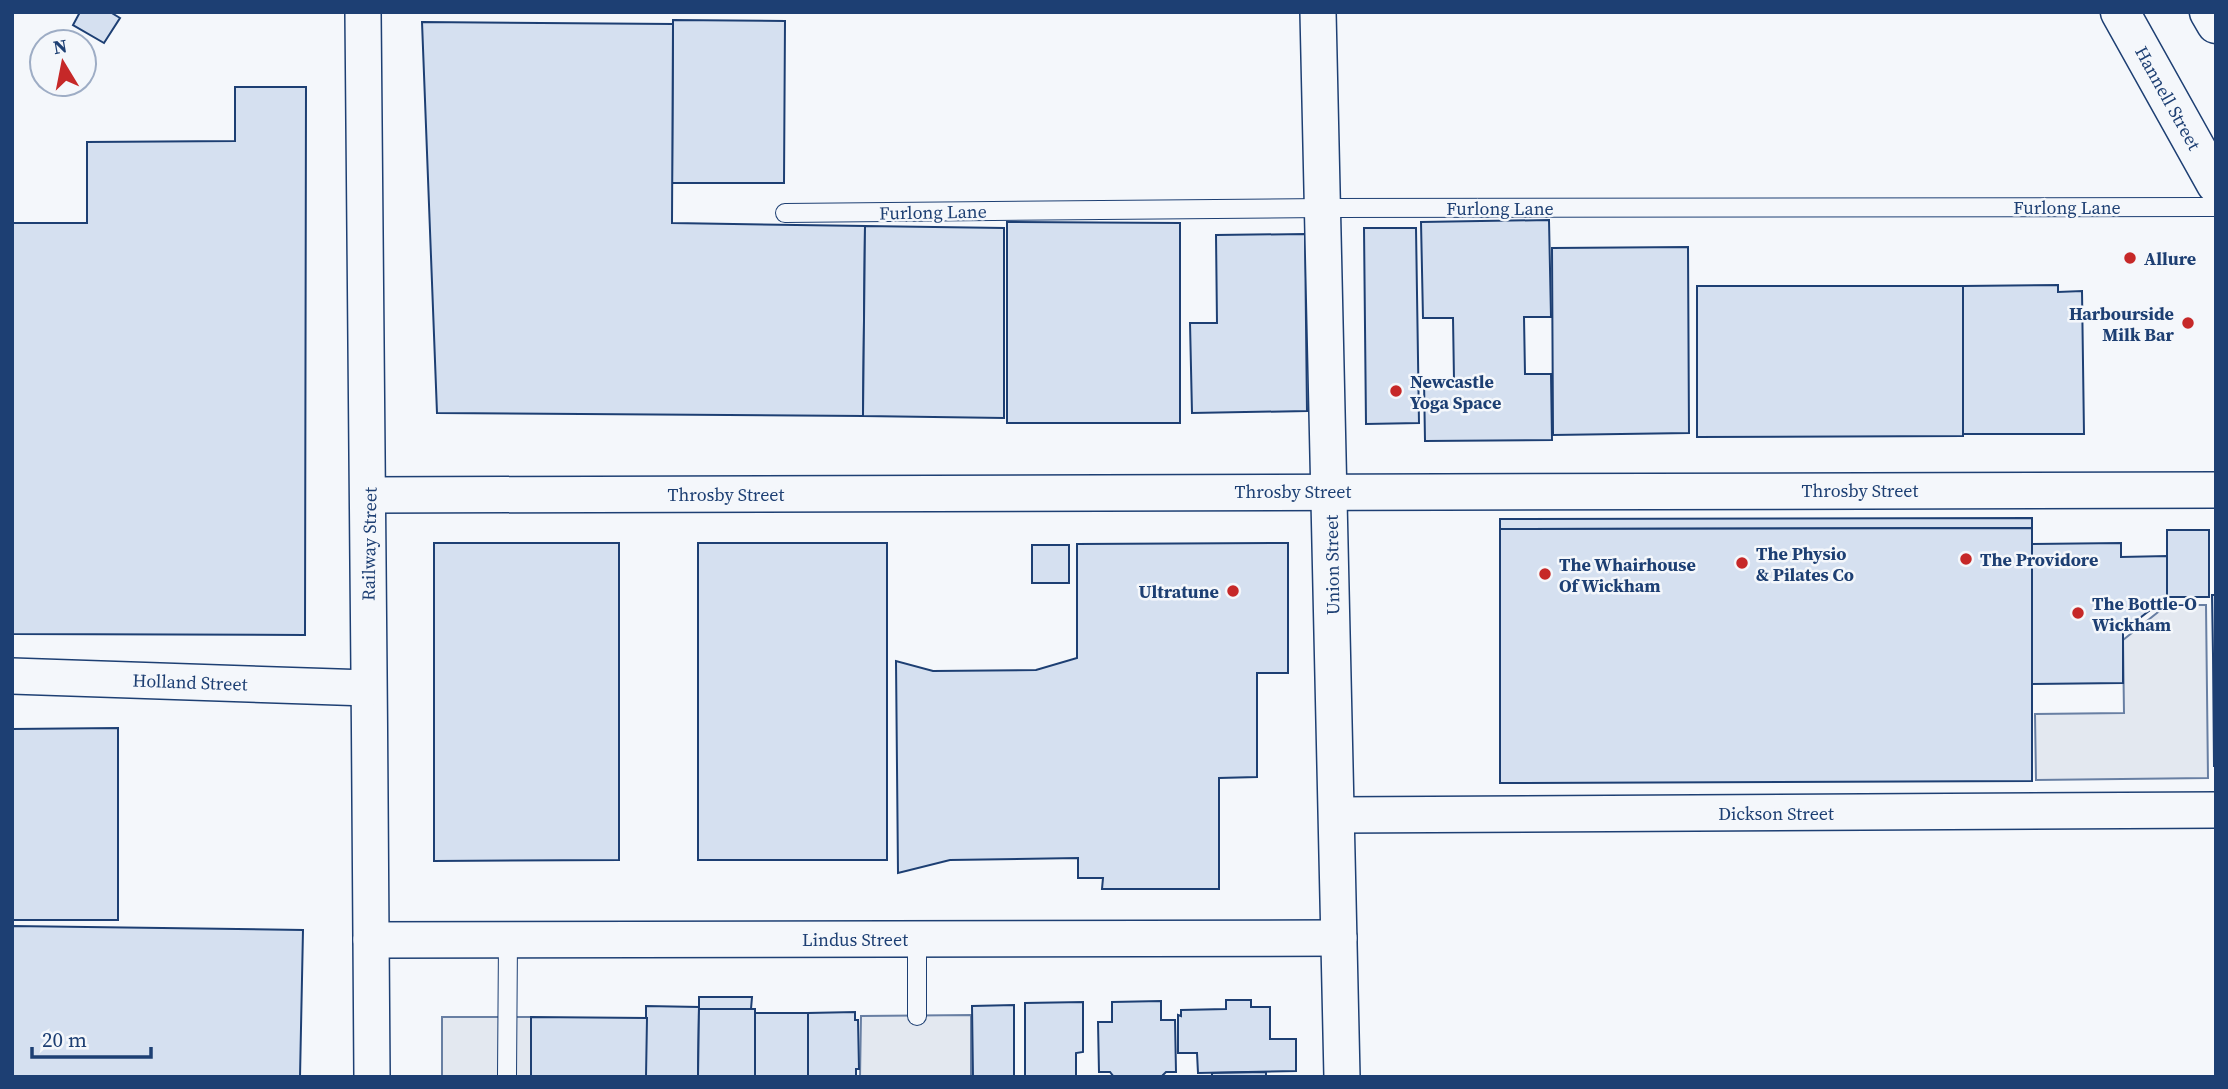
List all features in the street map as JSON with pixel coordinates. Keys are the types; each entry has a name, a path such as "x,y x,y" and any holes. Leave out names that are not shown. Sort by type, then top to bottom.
{"highway":[{"name":"Hannell Street","path":"2120,12 2216,184"},
{"path":"2209,12 2216,24"}],"street":[{"name":"Railway Street","path":"363,12 370,495 368,688 372,1077"},
{"name":"Union Street","path":"1318,12 1331,491 1342,1077"},
{"name":"Throsby Street","path":"370,495 2216,490"},
{"name":"Holland Street","path":"12,676 368,688"},
{"name":"Dickson Street","path":"1337,815 2216,810"},
{"name":"Lindus Street","path":"371,940 1339,938"}],"lane":[{"name":"Furlong Lane","path":"785,213 1324,208 2216,207"},
{"path":"917,939 917,1016"},
{"path":"508,940 508,1077"}],"shaded area":[{"path":"2167,605 2206,605 2208,778 2036,780 2035,714 2124,713 2123,640"},
{"path":"971,1015 971,1077 860,1077 861,1016"},
{"path":"442,1017 531,1017 531,1077 442,1077"}],"building":[{"path":"80,12 110,12 120,18 104,43 98,40 98,28 78,28 73,25"},
{"path":"673,20 785,21 784,183 672,183"},
{"path":"422,22 673,24 672,223 865,226 863,416 437,413"},
{"path":"235,87 306,87 305,635 12,634 12,223 87,223 87,142 235,141"},
{"path":"1549,220 1551,317 1524,317 1525,374 1551,374 1552,440 1425,441 1424,380 1454,380 1453,318 1423,318 1421,222"},
{"path":"1007,222 1180,223 1180,423 1007,423"},
{"path":"865,226 1004,228 1004,418 863,416"},
{"path":"1364,228 1416,228 1419,423 1366,424"},
{"path":"1305,234 1307,411 1192,413 1190,323 1217,323 1216,235"},
{"path":"1688,247 1689,433 1553,435 1552,248"},
{"path":"2058,285 2058,292 2082,291 2084,434 1963,434 1963,286"},
{"path":"1697,286 1963,286 1963,436 1697,437"},
{"path":"2032,518 2032,528 1500,529 1500,519"},
{"path":"2032,528 2032,781 1500,783 1500,529"},
{"path":"2167,530 2209,530 2209,597 2167,597"},
{"path":"434,543 619,543 619,860 434,861"},
{"path":"698,543 887,543 887,860 698,860"},
{"path":"1288,543 1288,673 1257,673 1257,777 1219,778 1219,889 1102,889 1103,878 1078,878 1078,858 950,860 898,873 896,661 933,671 1036,670 1077,658 1077,544"},
{"path":"2121,543 2121,557 2167,556 2167,597 2123,631 2123,683 2032,684 2032,544"},
{"path":"1032,545 1069,545 1069,583 1032,583"},
{"path":"2212,595 2216,595 2216,654 2213,654"},
{"path":"2213,654 2216,654 2216,766 2214,766"},
{"path":"118,728 118,920 12,920 12,729"},
{"path":"12,926 303,930 300,1077 12,1077"},
{"path":"699,997 752,997 751,1009 699,1009"},
{"path":"1226,1000 1251,1000 1251,1007 1270,1007 1270,1039 1296,1039 1296,1071 1198,1073 1197,1053 1178,1053 1178,1015 1181,1016 1181,1010 1226,1009"},
{"path":"1161,1001 1161,1020 1175,1020 1176,1072 1166,1072 1161,1077 1114,1077 1110,1072 1099,1072 1098,1022 1112,1022 1112,1002"},
{"path":"1083,1002 1083,1052 1076,1053 1076,1077 1025,1077 1025,1003"},
{"path":"1014,1005 1014,1077 973,1077 972,1006"},
{"path":"646,1006 699,1007 698,1077 646,1077"},
{"path":"699,1009 755,1009 755,1077 698,1077"},
{"path":"855,1012 855,1020 858,1020 859,1069 856,1069 856,1077 808,1077 808,1013"},
{"path":"755,1013 808,1013 808,1077 755,1077"},
{"path":"531,1017 647,1018 646,1077 531,1077"},
{"path":"1266,1072 1266,1077 1212,1077 1212,1073"}],"place":[{"name":"Allure","path":"2130,258"},
{"name":"Harbourside Milk Bar","path":"2188,323"},
{"name":"Newcastle Yoga Space","path":"1396,391"},
{"name":"The Providore","path":"1966,559"},
{"name":"The Physio & Pilates Co","path":"1742,563"},
{"name":"The Whairhouse Of Wickham","path":"1545,574"},
{"name":"Ultratune","path":"1233,591"},
{"name":"The Bottle-O Wickham","path":"2078,613"}]}
